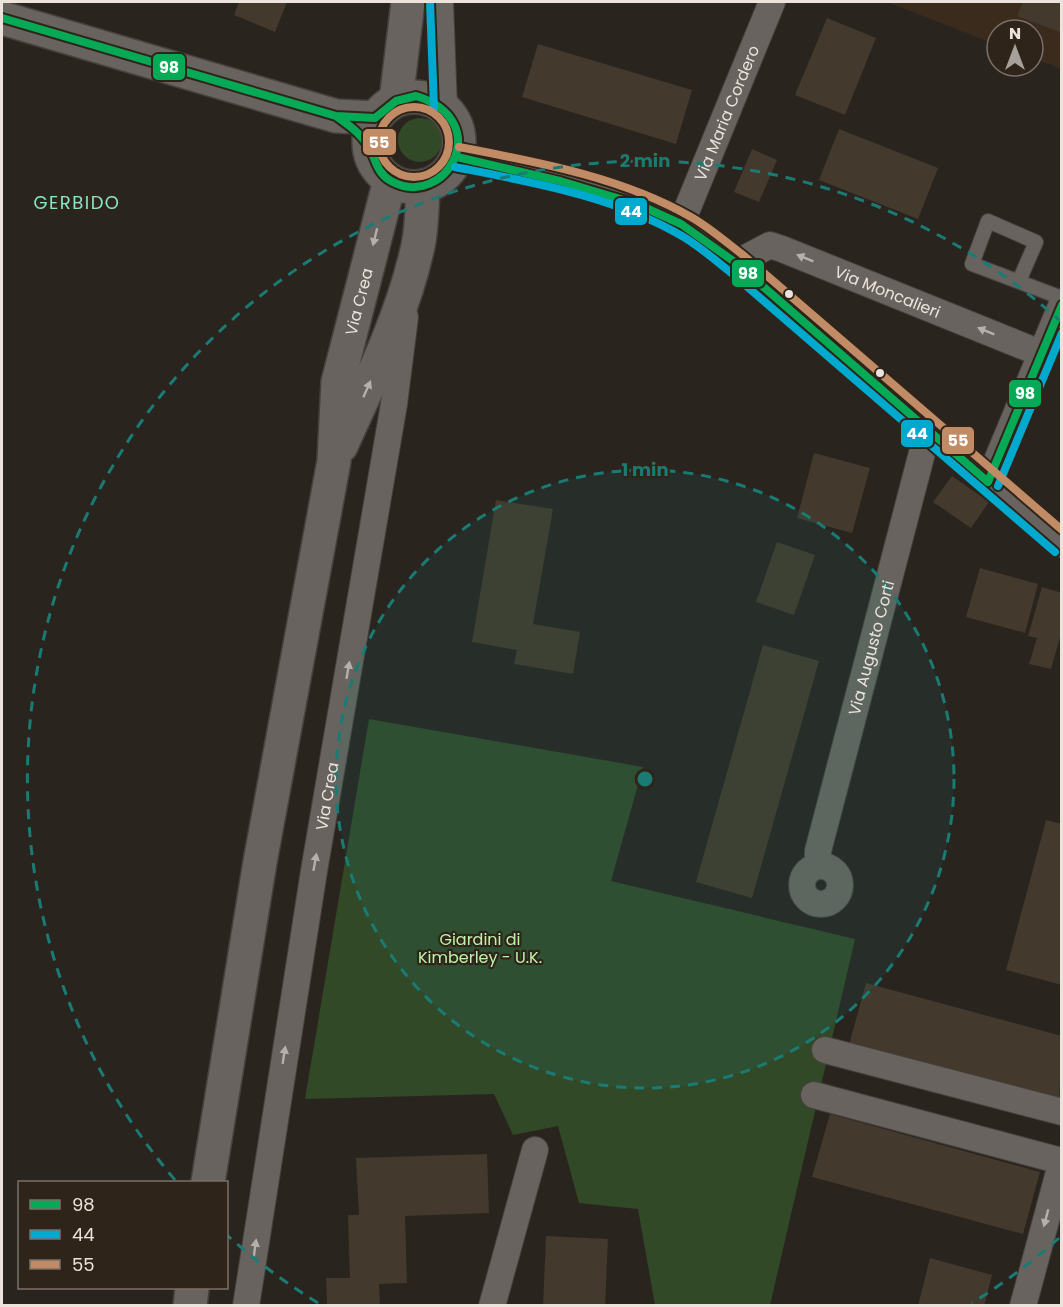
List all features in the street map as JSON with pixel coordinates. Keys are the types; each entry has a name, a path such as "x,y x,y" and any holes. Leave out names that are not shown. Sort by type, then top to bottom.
{"street":[{"path":"2,18 336,116 401,113 458,130 457,157 449,170 437,180 423,186 412,187 390,180 379,171 371,158 401,113 440,2"},
{"name":"Via Maria Cordero","path":"681,224 772,2"},
{"path":"401,113 415,61 408,3"},
{"path":"457,157 560,181 636,204 681,224 736,263 1062,544"},
{"name":"Via Crea","path":"208,1181 260,862 334,461 338,381 390,180"},
{"name":"Via Crea","path":"334,461 368,387 408,286 419,243 423,186"},
{"name":"Via Moncalieri","path":"736,263 770,245 1040,353"},
{"name":"Via Crea","path":"246,1305 314,871 394,404 408,286"},
{"path":"988,482 1062,304"},
{"name":"Via Augusto Corti","path":"818,866 818,851 928,430"},
{"path":"825,1050 1062,1112"},
{"path":"814,1095 1061,1161 1023,1305"},
{"path":"492,1305 535,1150"},
{"path":"190,1305 192,1289"}],"lane":[{"path":"1019,281 1036,242 988,221 972,264 1062,298"}],"shaded area":[{"path":"887,2 1061,2 1061,69 1045,63 1045,18 985,18 985,40"}],"green space":[{"path":"420,118 429,119 436,124 441,131 441,149 436,156 429,161 420,162 411,161 404,156 399,149 398,140 399,131 404,124 411,119"},
{"name":"Giardini di Kimberley - U.K.","path":"369,719 643,767 611,881 855,939 770,1305 655,1305 638,1209 579,1203 558,1126 513,1135 494,1094 305,1099"}],"building":[{"path":"239,2 287,2 275,32 234,15"},
{"path":"1023,2 1062,2 1062,33 1045,27 1045,18 1017,16"},
{"path":"827,18 876,38 845,115 795,95"},
{"path":"538,44 692,90 676,144 522,97"},
{"path":"839,129 938,168 918,219 819,180"},
{"path":"752,149 777,160 759,202 734,192"},
{"path":"814,453 870,468 852,533 797,518"},
{"path":"952,476 989,502 971,528 933,502"},
{"path":"496,500 553,509 533,624 580,632 573,674 514,664 517,650 472,642"},
{"path":"777,542 815,555 794,615 756,602"},
{"path":"980,568 1038,584 1025,633 966,617"},
{"path":"1042,587 1062,593 1062,630 1051,669 1029,664 1037,638 1028,636"},
{"path":"763,645 819,661 752,898 696,882"},
{"path":"1046,820 1062,824 1062,985 1006,970"},
{"path":"866,983 1062,1036 1059,1102 849,1045"},
{"path":"830,1114 1040,1172 1023,1234 812,1177"},
{"path":"487,1154 489,1213 405,1216 407,1283 379,1284 380,1306 327,1306 326,1278 350,1278 348,1215 359,1215 356,1158"},
{"path":"546,1236 608,1239 605,1306 543,1306"},
{"path":"930,1258 992,1275 984,1306 918,1306"}],"transit line":[{"name":"44","path":"430,2 434,108"},
{"name":"98","path":"2,18 336,116"},
{"name":"98","path":"416,96 440,108 454,124 458,142 454,159 444,174 429,184 411,187 391,181 386,177 379,169 364,140 353,128 336,116 375,118 396,101 416,96"},
{"name":"55","path":"414,107 433,113 443,123 449,142 443,161 433,171 414,177 395,171 385,161 379,142 385,123 395,113 414,107"},
{"name":"55","path":"459,147 548,165 607,181 664,203 698,221 743,255 1062,530"},
{"name":"98","path":"457,157 560,181 637,204 681,224 736,263 988,482"},
{"name":"44","path":"455,167 571,192 629,210 688,240 729,271 1055,552"},
{"name":"98","path":"988,482 1062,305"},
{"name":"44","path":"998,486 1062,333"}],"district":[{"name":"GERBIDO","path":"77,202"}]}
